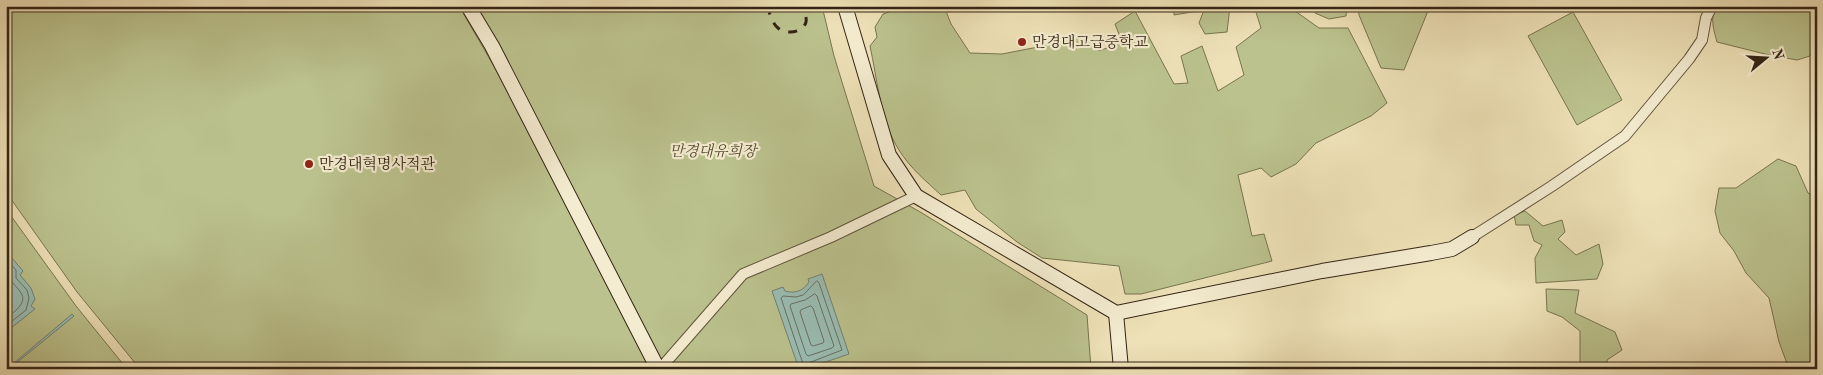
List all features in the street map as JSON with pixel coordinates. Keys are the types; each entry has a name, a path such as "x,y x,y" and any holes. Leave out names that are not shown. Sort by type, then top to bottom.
{"street":[{"path":"468,6 492,46 659,369 743,274 831,237 916,196"},
{"path":"847,13 889,155 916,196 1116,312 1322,271 1452,249 1552,186 1625,136 1689,59 1702,40 1706,18 1712,6"},
{"path":"1116,312 1120,369"}],"green space":[{"path":"6,6 459,6 506,87 650,369 140,369 77,292 6,192"},
{"name":"만경대유희장","path":"476,6 822,6 834,56 874,186 922,213 1087,315 1091,369 663,369 500,48"},
{"path":"908,6 944,6 951,24 970,53 1002,54 1083,35 1099,51 1122,42 1115,24 1135,11 1174,84 1188,83 1181,56 1202,46 1218,91 1244,75 1236,47 1261,28 1254,6 1288,6 1319,28 1348,28 1387,103 1371,116 1316,143 1296,164 1271,177 1261,168 1238,175 1252,236 1264,234 1272,261 1141,294 1125,294 1119,266 1042,258 1017,242 976,209 965,190 941,195 903,157 893,139 884,114 870,46 877,37 875,27 883,14"},
{"path":"1174,6 1230,6 1227,32 1205,34 1199,23 1204,10 1174,15"},
{"path":"1317,6 1347,6 1346,16 1329,19 1315,13"},
{"path":"1358,6 1430,6 1404,70 1381,68 1359,15"},
{"path":"1717,6 1817,6 1817,39 1810,56 1797,60 1717,42 1713,14"},
{"path":"1573,12 1622,100 1577,125 1528,36"},
{"path":"1778,159 1796,166 1808,193 1817,197 1817,369 1789,369 1779,342 1769,298 1746,273 1734,251 1720,233 1715,211 1719,188 1736,188"},
{"path":"6,209 76,306 127,369 6,369"},
{"path":"1525,211 1543,226 1562,220 1565,232 1558,239 1576,255 1599,244 1603,264 1597,279 1536,283 1535,258 1542,245 1534,241 1529,225 1516,225 1514,215"},
{"path":"1546,289 1579,290 1575,313 1615,332 1622,350 1607,360 1607,369 1580,369 1580,331 1562,317 1547,311"}],"water":[{"path":"6,251 23,271 20,275 31,288 35,299 31,306 35,309 6,332"},
{"path":"822,274 849,354 805,369 799,369 772,291 783,287 785,291 801,290 809,282 808,279"},
{"path":"72,314 74,316 7,369"}],"railway":[{"path":"767,6 776,26 785,32 798,31 804,26 806,18 802,6"}],"place":[{"name":"만경대고급중학교","path":"1022,42"},
{"name":"만경대혁명사적관","path":"309,164"}]}
